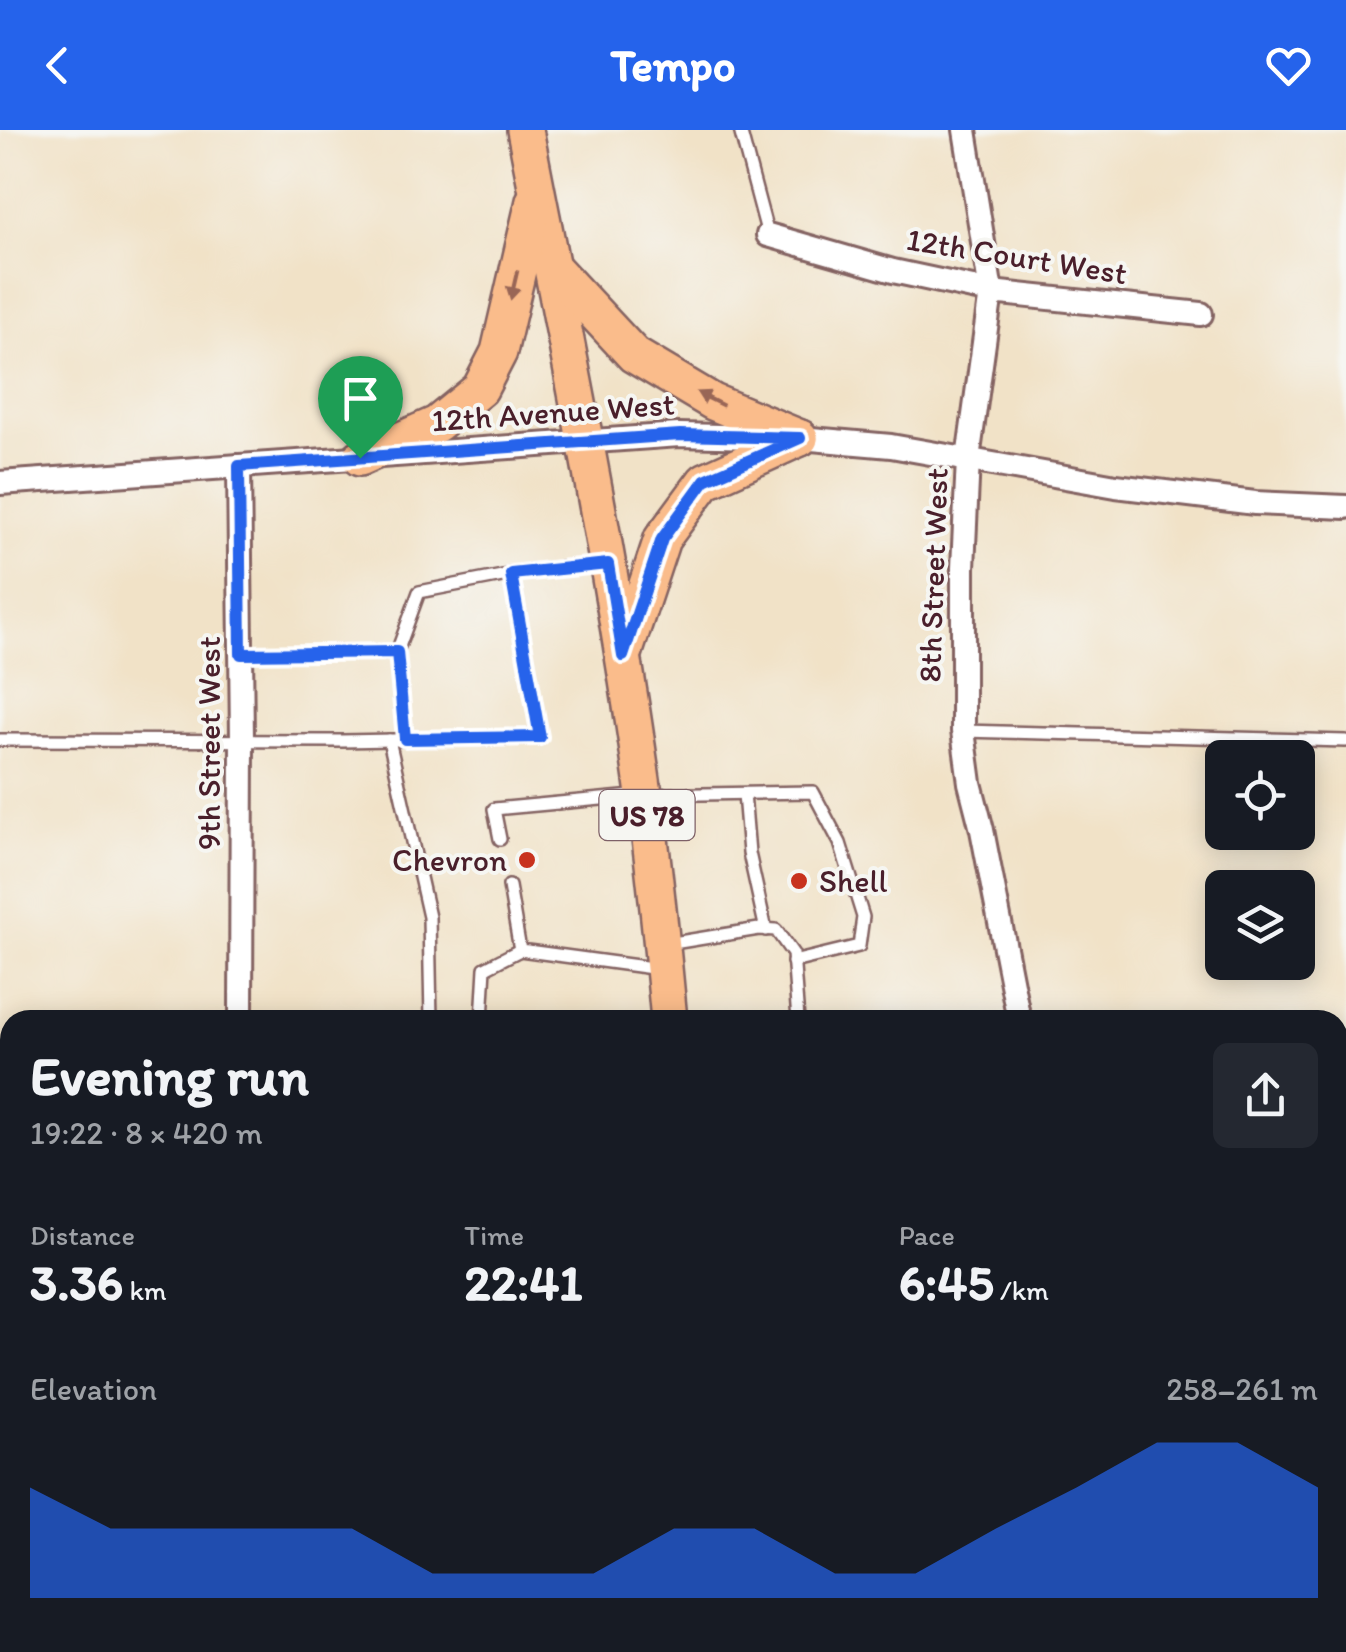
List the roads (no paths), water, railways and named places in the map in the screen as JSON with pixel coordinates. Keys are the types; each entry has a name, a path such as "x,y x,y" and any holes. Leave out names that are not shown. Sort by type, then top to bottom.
{"main road":[{"name":"US 78","path":"525,130 623,656 644,795 668,1010"},
{"path":"360,458 437,424 480,389 499,352 536,190"},
{"path":"552,267 634,355 713,402 800,438"},
{"path":"623,656 662,539 705,480 800,438"}],"street":[{"name":"8th Street West","path":"965,130 991,292 968,459 962,731 1017,1010"},
{"name":"12th Court West","path":"768,236 892,271 991,292 1201,314"},
{"name":"12th Avenue West","path":"0,483 680,435 800,438 890,446 1116,486 1255,502 1346,506"},
{"name":"9th Street West","path":"239,466 241,1010"}],"lane":[{"path":"740,130 768,236"},
{"path":"405,739 397,652 419,592 511,574 608,564"},
{"path":"0,740 540,737 511,574"},
{"path":"241,654 397,652"},
{"path":"962,731 1346,741"},
{"path":"389,740 429,917 431,1010"},
{"path":"500,839 494,809 644,795 813,792 840,843 864,917 859,946 794,962"},
{"path":"744,794 749,853 766,930"},
{"path":"509,886 520,950"},
{"path":"483,1010 485,968 520,950 664,957 776,930 793,954 797,1010"}],"place":[{"name":"Chevron","path":"527,860"},
{"name":"Shell","path":"799,881"}]}
